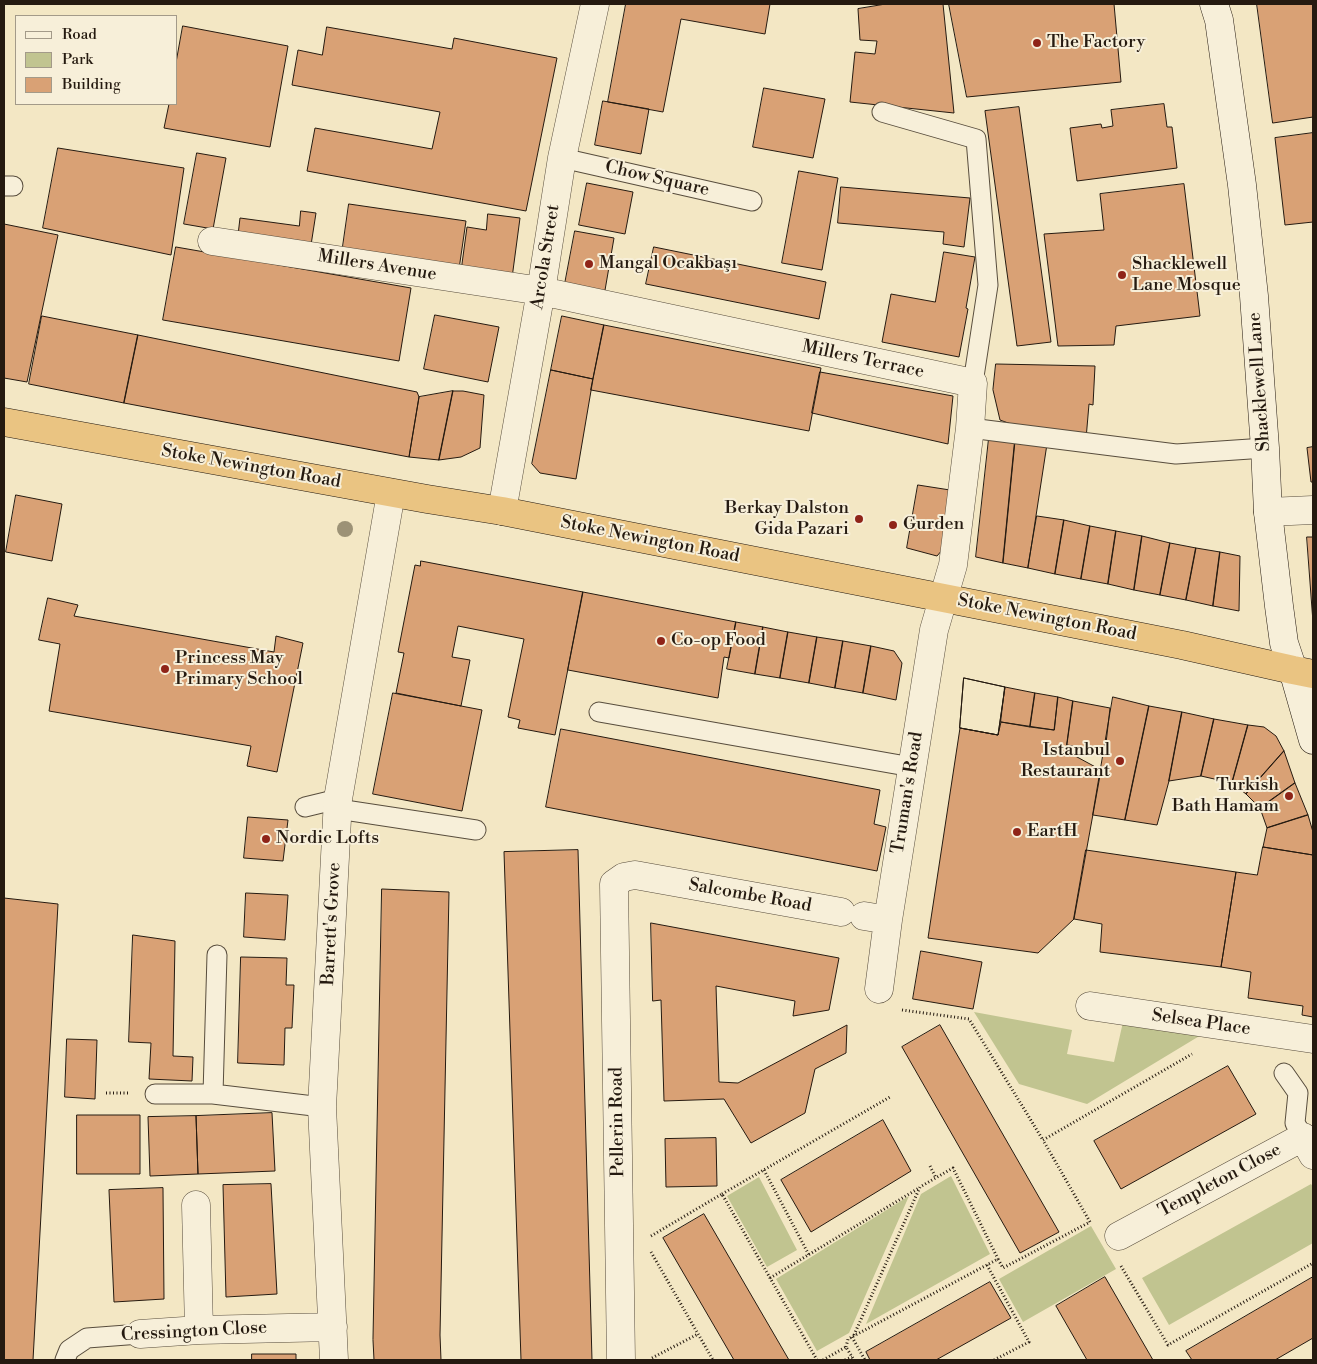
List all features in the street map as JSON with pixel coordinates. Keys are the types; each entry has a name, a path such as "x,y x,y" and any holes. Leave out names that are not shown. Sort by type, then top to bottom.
{"highway":[{"name":"Stoke Newington Road","path":"4,422 502,512 1182,645 1303,672"}],"street":[{"name":"Arcola Street","path":"502,512 541,291 562,158 595,4"},
{"name":"Shacklewell Lane","path":"1219,9 1254,296 1268,512 1284,643 1303,672 1313,740"},
{"name":"Millers Avenue","path":"212,241 541,291"},
{"name":"Millers Terrace","path":"541,291 973,383"},
{"path":"943,598 953,565 970,428 973,383"},
{"name":"Barrett's Grove","path":"334,1360 322,1107 338,804 391,493"},
{"path":"1268,512 1313,510"},
{"name":"Truman's Road","path":"887,999 865,916 912,767 934,630 943,598"},
{"name":"Salcombe Road","path":"614,884 624,877 635,875 865,916"},
{"name":"Pellerin Road","path":"614,884 621,1360"},
{"name":"Selsea Place","path":"1090,1006 1313,1039"},
{"name":"Templeton Close","path":"1119,1236 1308,1146"},
{"path":"196,1205 199,1330"},
{"name":"Cressington Close","path":"140,1334 199,1330 333,1327"}],"lane":[{"path":"882,112 976,139 988,285 973,383"},
{"name":"Chow Square","path":"562,158 752,201"},
{"path":"970,428 1176,454 1265,448"},
{"path":"599,712 912,767"},
{"path":"305,807 338,804 476,830"},
{"path":"213,1094 217,955"},
{"path":"1284,1073 1304,1090 1295,1123 1308,1146"},
{"path":"154,1094 213,1094 322,1107"},
{"name":"Cressington Close","path":"65,1360 70,1350 87,1338 140,1334"}],"path":[{"path":"770,1278 953,1168 1003,1268 1090,1222 1043,1140 969,1019 887,999"},
{"path":"1043,1140 1194,1052"},
{"path":"620,1253 890,1097"},
{"path":"930,1166 936,1178"},
{"path":"764,1170 810,1255"},
{"path":"853,1336 920,1187"},
{"path":"722,1194 817,1360"},
{"path":"644,1240 713,1360"},
{"path":"823,1360 846,1347 848,1339 853,1336 998,1259"},
{"path":"1121,1265 1168,1345 1313,1263"},
{"path":"988,1265 1029,1342 994,1360"},
{"path":"647,1360 698,1334"},
{"path":"853,1336 865,1360"},
{"path":"845,1360 853,1358 846,1347"}],"green space":[{"path":"974,1012 1072,1030 1067,1054 1114,1062 1123,1022 1206,1032 1087,1104 1019,1084"},
{"path":"951,1176 990,1254 866,1324 921,1194"},
{"path":"759,1177 797,1250 767,1267 727,1196"},
{"path":"1311,1184 1313,1187 1313,1243 1169,1325 1142,1278"},
{"path":"909,1196 849,1333 817,1351 776,1279"},
{"path":"1091,1226 1116,1269 1023,1322 999,1279"}],"building":[{"path":"626,4 770,4 765,34 681,19 663,112 608,102"},
{"path":"886,4 943,4 954,113 850,102 855,52 875,54 877,41 860,40 858,9"},
{"name":"The Factory","path":"949,4 1114,4 1121,82 967,97"},
{"path":"1257,4 1313,4 1313,117 1273,123"},
{"path":"183,26 288,46 270,147 164,128 169,105 178,105 178,52"},
{"path":"327,27 452,49 454,38 557,58 526,211 307,171 315,128 432,149 440,112 292,85 298,50 322,55"},
{"path":"764,88 825,99 813,158 753,147"},
{"path":"603,101 649,109 641,154 595,145"},
{"path":"1164,104 1167,127 1172,127 1177,168 1077,181 1070,128 1101,124 1102,128 1113,126 1111,110"},
{"path":"1019,107 1051,342 1017,346 985,111"},
{"path":"1313,133 1313,222 1285,225 1275,138"},
{"path":"58,148 184,168 171,255 43,228"},
{"path":"197,153 226,158 213,229 184,224"},
{"path":"799,171 838,178 822,270 782,263"},
{"path":"587,183 633,192 625,234 579,225"},
{"name":"Shacklewell Lane Mosque","path":"1184,184 1200,316 1116,326 1114,345 1058,346 1044,234 1104,230 1100,194"},
{"path":"841,187 970,198 964,247 943,244 944,232 838,223"},
{"path":"349,204 466,221 459,269 342,253"},
{"path":"301,211 316,213 311,245 238,235 240,218 299,226"},
{"path":"488,214 520,218 512,278 461,271 467,227 486,230"},
{"path":"4,224 58,235 27,382 4,378"},
{"name":"Mangal Ocakbaşı","path":"575,231 614,238 604,296 564,289"},
{"path":"176,247 411,288 399,361 163,320"},
{"path":"654,247 826,282 819,319 646,284"},
{"path":"944,252 975,257 959,357 882,342 891,294 935,302"},
{"path":"435,315 499,327 488,382 424,369"},
{"path":"42,316 138,335 124,403 29,384"},
{"path":"562,316 604,325 593,379 551,370"},
{"path":"604,325 821,368 809,431 591,390"},
{"path":"138,335 417,392 419,397 409,457 124,403"},
{"path":"996,364 1095,366 1093,405 1089,404 1086,439 1038,434 1000,420 993,390"},
{"path":"551,370 593,379 576,479 540,473 532,464"},
{"path":"820,372 953,396 948,444 812,413"},
{"path":"453,391 484,395 480,448 461,457 439,460"},
{"path":"453,391 439,460 409,457 419,397"},
{"path":"989,438 1015,441 1003,563 976,557"},
{"path":"1015,441 1047,444 1028,568 1003,563"},
{"path":"1313,447 1313,482 1311,482 1307,448"},
{"path":"918,485 950,490 943,549 937,556 907,548"},
{"path":"16,495 62,504 52,561 6,552"},
{"path":"1037,516 1064,520 1055,574 1028,568"},
{"path":"1064,520 1090,526 1081,579 1055,574"},
{"path":"1090,526 1116,531 1108,584 1081,579"},
{"path":"1116,531 1142,536 1134,590 1108,584"},
{"path":"1142,536 1170,543 1160,595 1134,590"},
{"path":"1307,537 1313,537 1313,622"},
{"path":"1170,543 1196,548 1186,600 1160,595"},
{"path":"1196,548 1220,552 1213,606 1186,600"},
{"path":"1220,552 1240,556 1239,611 1213,606"},
{"path":"421,561 583,592 555,735 518,728 520,720 508,717 524,639 458,626 452,657 470,660 461,706 396,693 404,653 398,652 415,565 420,566"},
{"path":"583,592 736,622 729,658 724,657 718,698 568,670"},
{"path":"48,598 78,605 74,616 274,652 276,636 303,643 277,772 247,766 251,746 49,711 60,644 39,640"},
{"path":"736,622 763,627 755,674 727,669"},
{"path":"763,627 788,632 780,678 755,674"},
{"path":"788,632 817,637 809,683 780,678"},
{"path":"817,637 843,641 835,688 809,683"},
{"path":"843,641 871,646 863,693 835,688"},
{"path":"871,646 894,651 902,663 896,700 863,693"},
{"path":"964,678 1005,687 998,735 960,728"},
{"path":"964,678 1005,687 998,735 960,728"},
{"path":"1005,687 1035,693 1030,727 1001,722"},
{"path":"393,693 482,710 462,811 373,794"},
{"path":"1035,693 1058,697 1054,730 1030,727"},
{"name":"EartH","path":"1058,697 1073,701 1066,751 1101,770 1074,919 1038,953 928,938 960,728 998,735 1001,722 1054,730"},
{"name":"Istanbul Restaurant","path":"1113,697 1149,706 1125,820 1093,815"},
{"path":"1073,701 1110,708 1105,752 1067,745"},
{"path":"1149,706 1182,712 1169,781 1157,825 1125,820"},
{"path":"1182,712 1214,719 1201,776 1169,781"},
{"path":"1214,719 1248,725 1232,783 1201,776"},
{"path":"1248,725 1264,727 1276,736 1284,751 1246,794 1232,783"},
{"path":"561,729 880,790 874,824 886,827 877,871 546,807"},
{"path":"1284,751 1295,783 1260,808 1246,794"},
{"name":"Turkish Bath Hamam","path":"1295,783 1308,815 1267,828 1260,808"},
{"path":"1308,815 1313,832 1313,855 1263,847 1267,828"},
{"name":"Nordic Lofts","path":"248,817 288,820 283,861 244,858"},
{"path":"1263,847 1313,855 1313,1017 1302,1015 1303,1006 1248,998 1251,972 1221,967 1236,872 1257,875"},
{"path":"578,850 592,1360 521,1360 504,852"},
{"path":"1086,850 1236,872 1221,967 1100,952 1102,924 1074,919"},
{"path":"382,889 449,892 441,1360 374,1360"},
{"path":"246,893 288,895 285,940 244,937"},
{"path":"4,898 58,904 33,1360 4,1360"},
{"path":"651,923 839,958 829,1010 793,1016 795,1001 716,986 719,1082 738,1083 847,1025 846,1053 815,1069 805,1113 751,1143 724,1099 664,1101 661,1000 653,1001"},
{"path":"133,935 175,941 173,1056 193,1057 192,1081 149,1079 151,1043 129,1042"},
{"path":"921,951 982,962 973,1009 913,999"},
{"path":"241,957 287,958 286,985 294,985 292,1028 285,1028 284,1065 238,1063"},
{"path":"940,1025 1059,1232 1020,1253 902,1047"},
{"path":"67,1039 97,1040 95,1099 65,1097"},
{"path":"1228,1066 1256,1114 1121,1189 1094,1141"},
{"path":"272,1113 275,1171 198,1174 196,1116"},
{"path":"77,1115 140,1115 140,1174 77,1174"},
{"path":"196,1116 198,1174 150,1176 148,1117"},
{"path":"883,1120 911,1171 811,1232 781,1180"},
{"path":"716,1138 717,1186 666,1187 665,1139"},
{"path":"271,1184 277,1294 226,1297 223,1185"},
{"path":"163,1188 164,1299 114,1302 109,1190"},
{"path":"704,1214 789,1360 734,1360 663,1238"},
{"path":"1105,1277 1153,1360 1087,1360 1056,1306"},
{"path":"1313,1277 1313,1338 1275,1360 1192,1360 1186,1351"},
{"path":"990,1282 1011,1318 936,1360 870,1360 866,1352"},
{"path":"252,1354 296,1354 296,1360 252,1360"}],"place":[{"name":"The Factory","path":"1037,43"},
{"name":"Mangal Ocakbaşı","path":"589,264"},
{"name":"Shacklewell Lane Mosque","path":"1122,275"},
{"name":"Berkay Dalston Gida Pazari","path":"859,519"},
{"name":"Gurden","path":"893,525"},
{"name":"Co-op Food","path":"661,641"},
{"name":"Princess May Primary School","path":"165,669"},
{"name":"Istanbul Restaurant","path":"1120,761"},
{"name":"Turkish Bath Hamam","path":"1289,796"},
{"name":"EartH","path":"1017,832"},
{"name":"Nordic Lofts","path":"266,839"}]}
